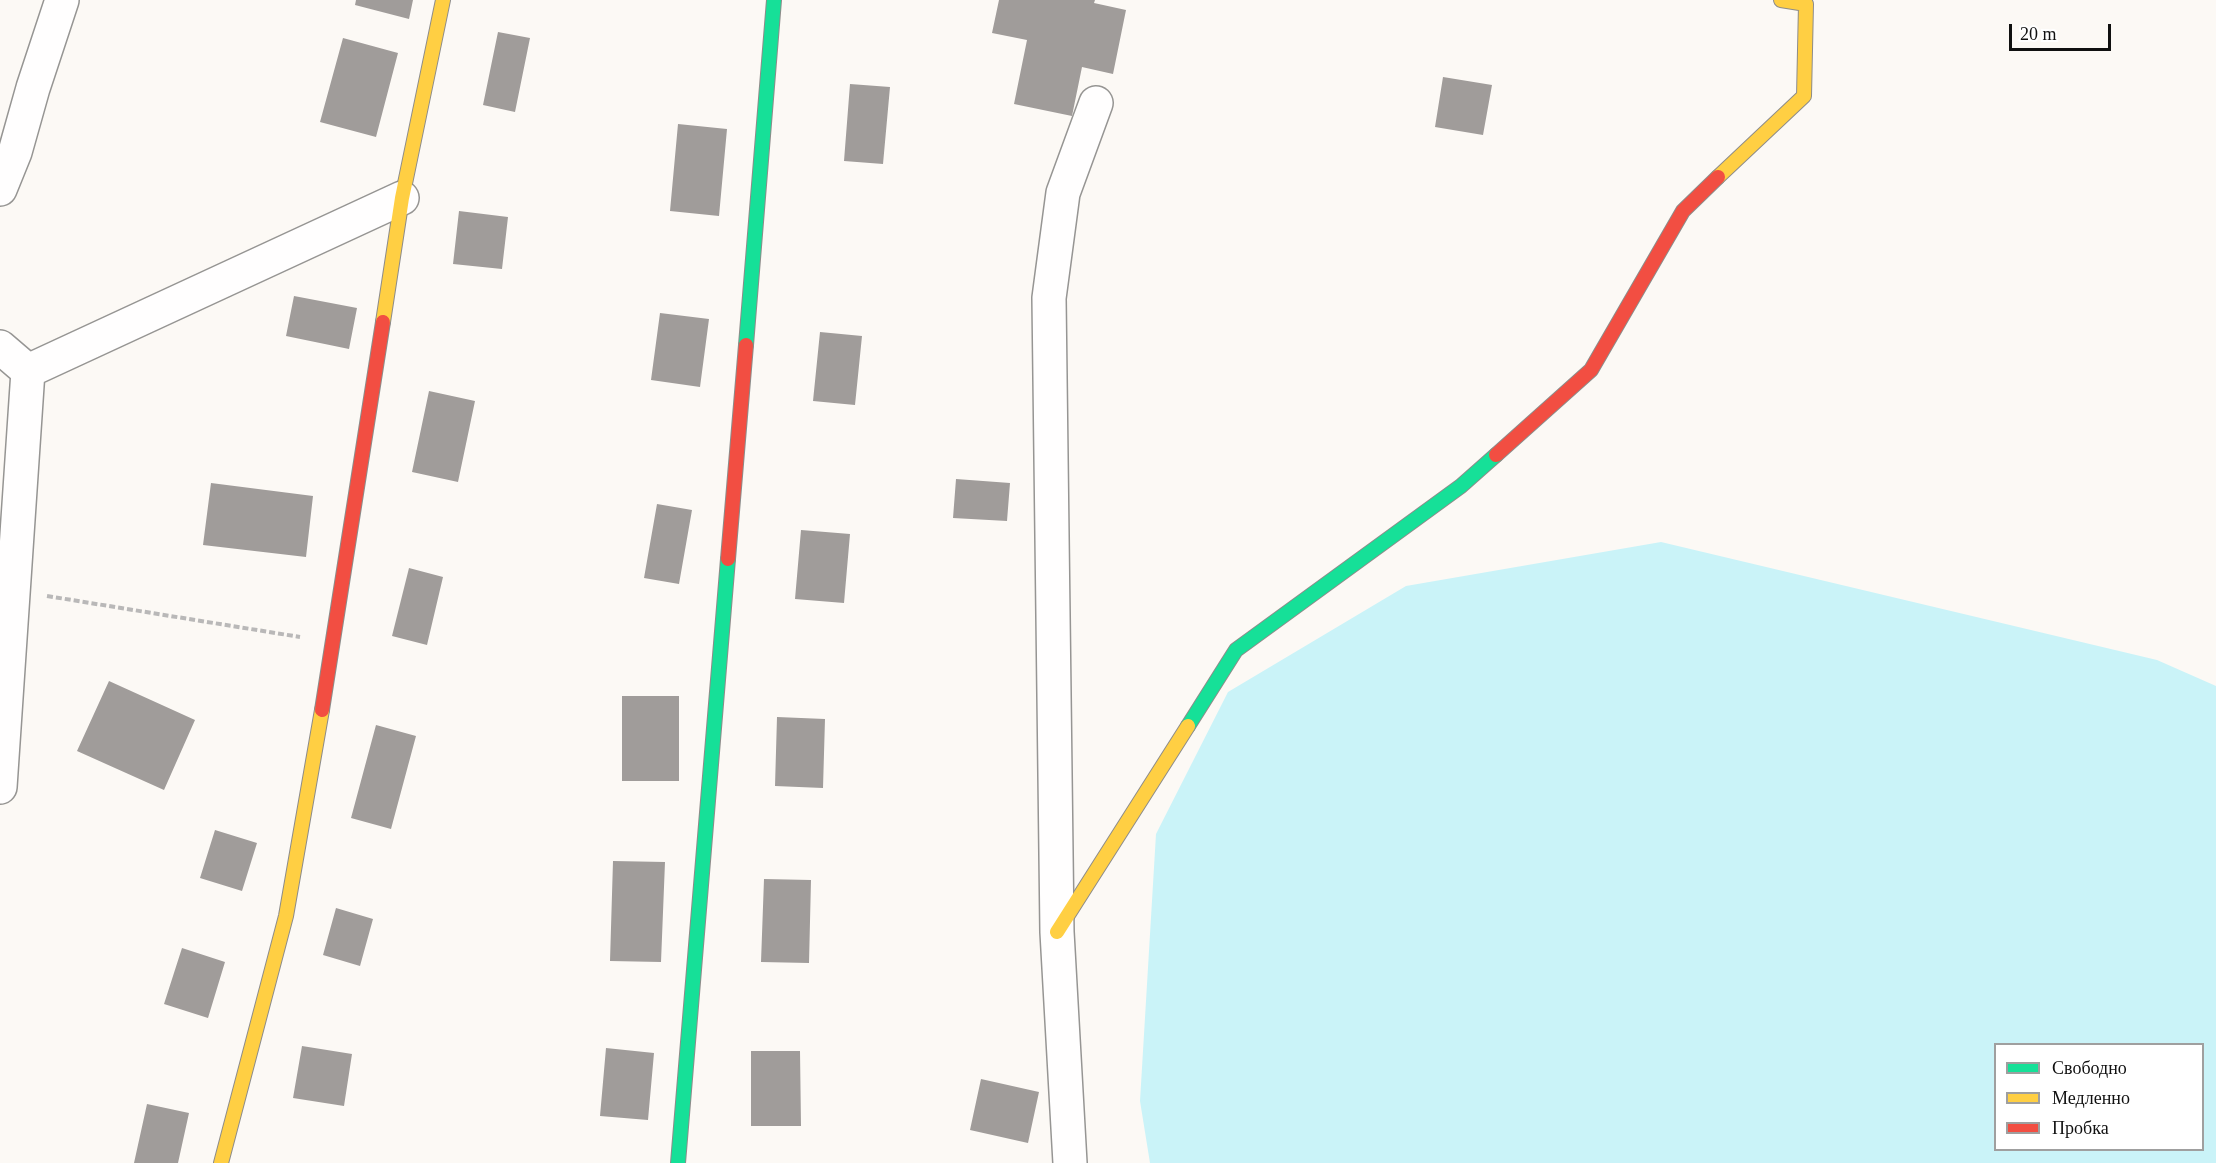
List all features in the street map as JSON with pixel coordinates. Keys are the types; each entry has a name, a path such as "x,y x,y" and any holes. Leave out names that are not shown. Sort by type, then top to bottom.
{"street":[{"path":"0,189 15,152 62,0"},
{"path":"221,1163 286,916 334,643 402,198 443,0"},
{"path":"678,1163 774,0"},
{"path":"1058,932 1236,650 1461,486 1591,370 1683,211 1804,96 1806,4 1781,0"},
{"path":"1070,1163 1058,932 1049,298 1063,193 1095,103"},
{"path":"28,371 402,198"},
{"path":"0,347 28,371"},
{"path":"0,787 28,371"}],"path":[{"path":"14,591 334,643"}],"water":[{"path":"1661,542 2157,660 2216,686 2216,1163 1150,1163 1140,1101 1156,834 1228,692 1406,586"}],"building":[{"path":"356,0 413,0 409,19 355,5"},
{"path":"999,0 1095,0 1094,3 1126,10 1113,74 1082,67 1072,116 1014,104 1027,40 992,33"},
{"path":"498,32 530,38 515,112 483,105"},
{"path":"343,38 398,53 376,137 320,122"},
{"path":"1443,77 1492,85 1483,135 1435,127"},
{"path":"850,84 890,87 883,164 844,161"},
{"path":"678,124 727,129 719,216 670,211"},
{"path":"459,211 508,217 502,269 453,264"},
{"path":"294,296 357,308 349,349 286,336"},
{"path":"660,313 709,319 700,387 651,380"},
{"path":"820,332 862,336 855,405 813,401"},
{"path":"429,391 475,401 458,482 412,472"},
{"path":"956,479 1010,483 1007,521 953,518"},
{"path":"211,483 313,496 306,557 203,545"},
{"path":"657,504 692,510 679,584 644,578"},
{"path":"801,530 850,534 844,603 795,599"},
{"path":"409,568 443,577 427,645 392,636"},
{"path":"109,681 195,720 164,790 77,751"},
{"path":"622,696 679,696 679,781 622,781"},
{"path":"777,717 825,719 823,788 775,786"},
{"path":"376,725 416,736 391,829 351,818"},
{"path":"215,830 257,843 242,891 200,878"},
{"path":"613,861 665,862 661,962 610,961"},
{"path":"764,879 811,880 809,963 761,962"},
{"path":"336,908 373,919 360,966 323,955"},
{"path":"182,948 225,962 208,1018 164,1004"},
{"path":"302,1046 352,1054 344,1106 293,1098"},
{"path":"606,1048 654,1053 648,1120 600,1116"},
{"path":"751,1051 800,1051 801,1126 751,1126"},
{"path":"981,1079 1039,1092 1028,1143 970,1130"},
{"path":"147,1104 189,1113 178,1163 134,1163"}],"traffic: fast":[{"path":"746,345 774,0"},
{"path":"1188,726 1236,650 1461,486 1496,455"},
{"path":"678,1163 728,559"}],"traffic: slow":[{"path":"383,322 402,198 443,0"},
{"path":"1718,177 1804,96 1806,4 1781,0"},
{"path":"221,1163 286,916 322,710"},
{"path":"1057,932 1188,726"}],"traffic: jam":[{"path":"1496,455 1591,370 1683,211 1718,177"},
{"path":"322,710 383,322"},
{"path":"728,559 746,345"}]}
